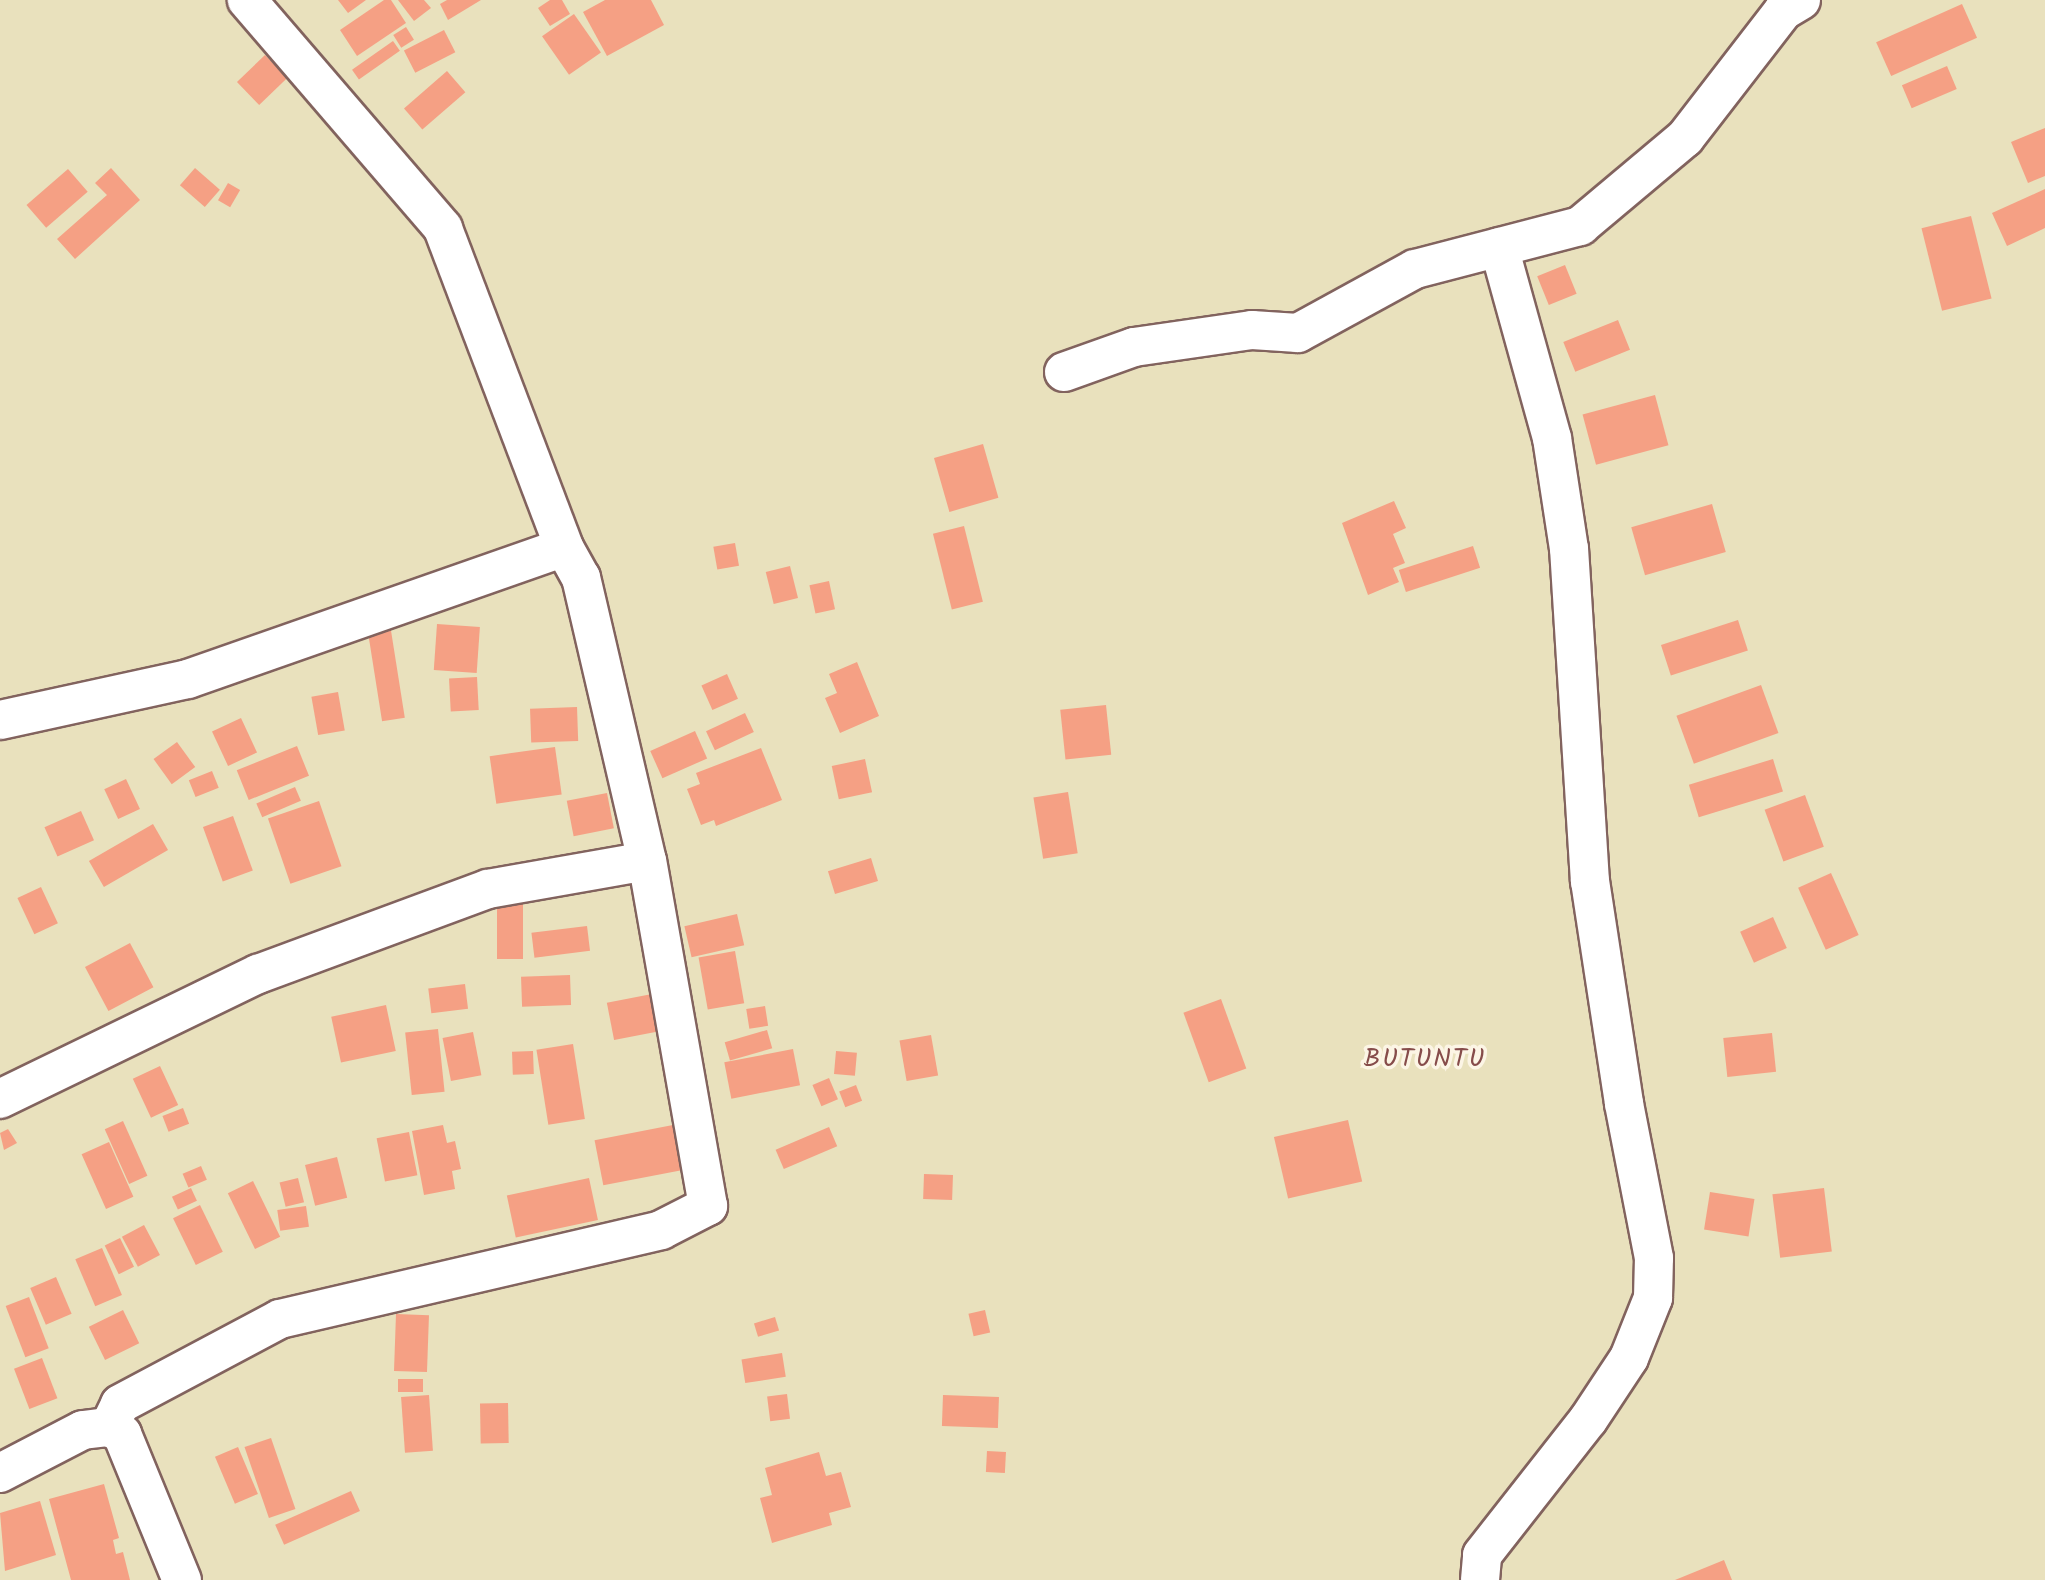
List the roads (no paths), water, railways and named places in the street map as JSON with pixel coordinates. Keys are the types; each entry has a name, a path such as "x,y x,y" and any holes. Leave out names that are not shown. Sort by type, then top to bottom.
{"street":[{"path":"110,1427 120,1404 280,1319 661,1230 708,1206 647,861 581,578 564,547 443,228 247,0"},
{"path":"1064,372 1134,347 1252,330 1298,333 1415,269 1580,226 1685,138 1783,11 1801,0"},
{"path":"1480,1580 1482,1555 1588,1420 1629,1358 1653,1298 1654,1258 1623,1103 1590,883 1569,549 1552,438 1499,247"},
{"path":"0,720 188,679 564,547"},
{"path":"0,1099 258,974 488,889 647,861"},
{"path":"0,1474 83,1430 110,1427 122,1434 134,1455 181,1580"}],"district":[{"name":"BUTUNTU","path":"1425,1060"}]}
